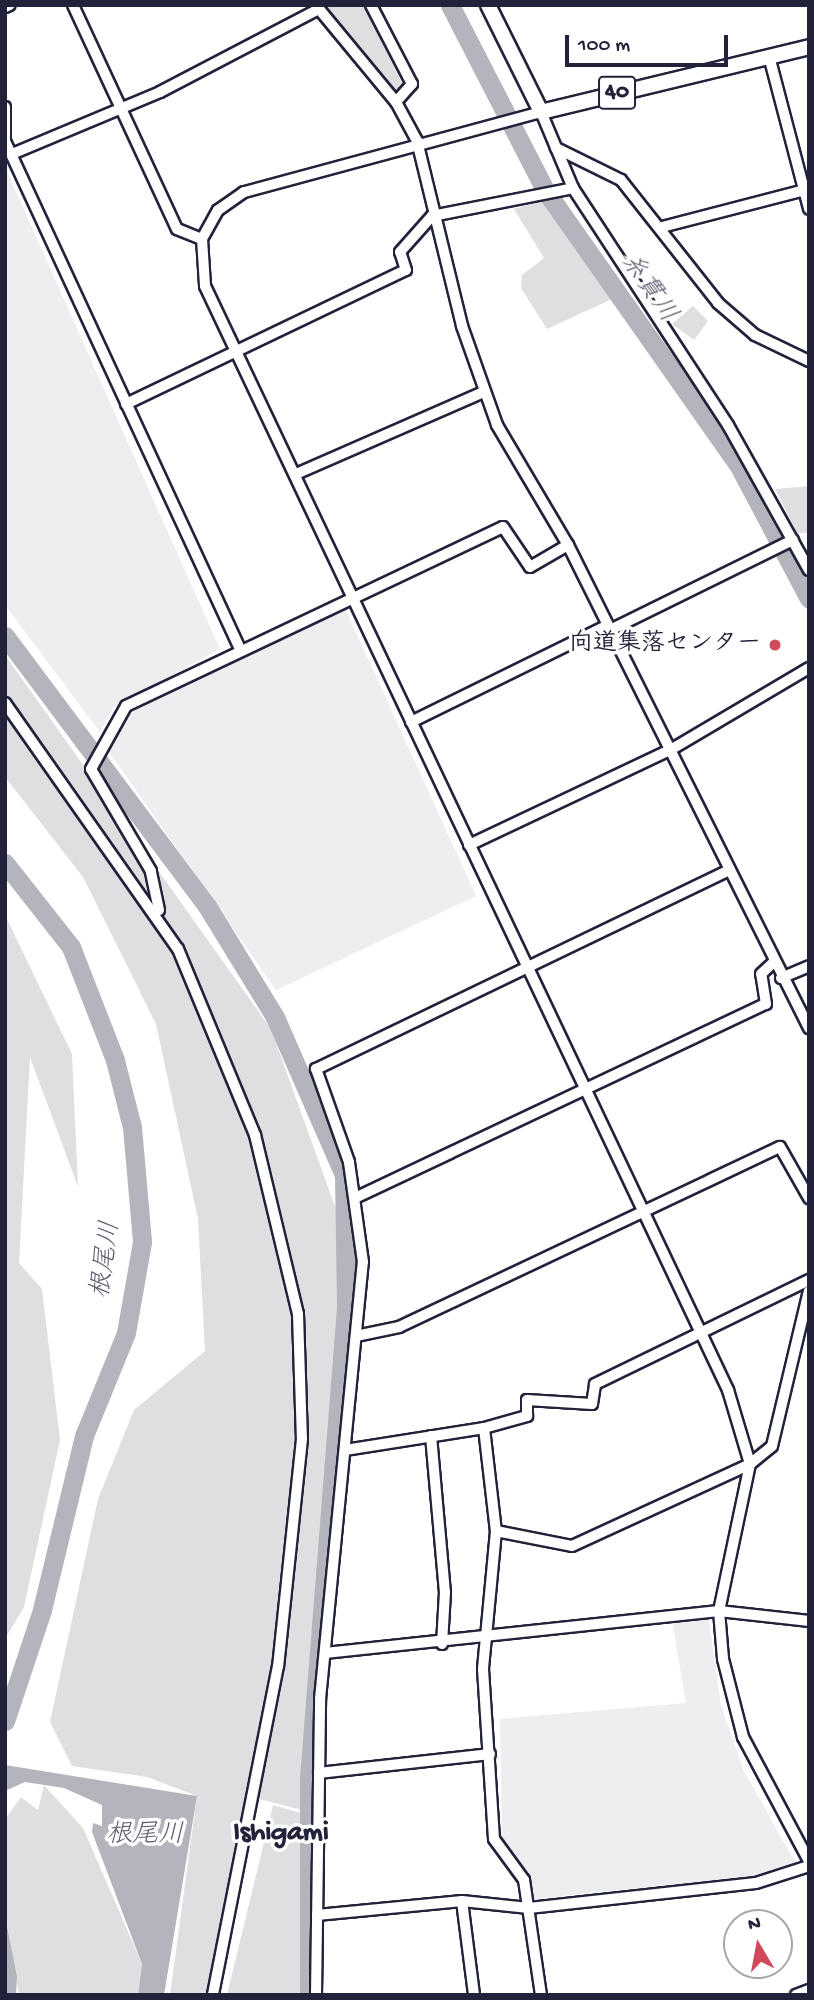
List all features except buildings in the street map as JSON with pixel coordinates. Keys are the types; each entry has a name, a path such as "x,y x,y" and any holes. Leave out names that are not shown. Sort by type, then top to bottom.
{"main road":[{"path":"488,5 541,112"},
{"name":"40","path":"541,112 809,47"}],"street":[{"path":"72,5 177,229 202,239"},
{"path":"371,5 412,84 396,102"},
{"path":"12,155 120,107 319,9 396,102 417,141 432,216 484,392 568,545 607,628 672,749 773,962 809,1028"},
{"path":"769,56 806,189 809,209"},
{"path":"5,107 5,139 241,651"},
{"path":"809,570 785,545 728,425 573,188 541,112 417,141 244,192 218,210 202,239 205,286 703,1335 750,1464 719,1611 723,1659 743,1737 809,1861"},
{"path":"556,148 621,180 662,227 718,303 755,335 809,361"},
{"path":"126,404 406,270 400,252 432,216 540,198 573,188"},
{"path":"662,227 806,189"},
{"path":"296,474 484,392"},
{"path":"160,914 150,871 92,762 126,706 503,527 530,567 568,545"},
{"path":"411,722 785,545"},
{"path":"469,845 672,749 809,668"},
{"path":"5,703 160,914 224,1048 255,1135 283,1238 302,1357 302,1439 278,1666 213,1995"},
{"path":"316,1995 319,1773 325,1653 363,1262 357,1197 320,1063 730,870"},
{"path":"357,1197 766,1004 761,974 773,962"},
{"path":"781,978 809,966"},
{"path":"356,1336 399,1327 780,1147 809,1198"},
{"path":"345,1450 484,1428 527,1416 527,1399 593,1404 595,1384 703,1335 809,1280"},
{"path":"496,1531 572,1546 750,1464 772,1446 779,1426 790,1355 809,1291"},
{"path":"484,1428 496,1531 495,1592 484,1639 494,1839 524,1880 541,1995"},
{"path":"431,1436 445,1591 442,1644"},
{"path":"325,1653 442,1644 484,1639 492,1632 719,1611 809,1622"},
{"path":"319,1773 490,1754"},
{"path":"317,1915 462,1901 529,1908 756,1883 809,1866"},
{"path":"462,1901 474,1995"},
{"path":"796,1995 809,1990"}],"shaded area":[{"path":"320,5 363,5 403,85 392,93"},
{"path":"5,167 220,649 114,707 100,732 5,605"},
{"path":"543,201 612,299 547,329 521,288 522,275 544,258 514,209"},
{"path":"693,306 708,321 694,340 672,324"},
{"path":"809,486 809,533 797,533 775,489"},
{"path":"345,608 476,896 276,990 107,749 134,711"},
{"path":"5,655 271,1029 346,1237 302,1810 247,1796 207,1995 170,1995 197,1796 147,1777 72,1766 50,1722 98,1499 134,1410 205,1351 198,1219 156,1024 83,877 5,777"},
{"path":"5,915 72,1054 78,1187 30,1057 19,1263 42,1289 60,1440 24,1607 5,1639"},
{"path":"708,1613 721,1706 744,1771 795,1862 753,1876 534,1899 528,1872 502,1837 500,1719 686,1703 672,1620"},
{"path":"44,1785 83,1828 142,1964 138,1995 19,1995 6,1917 5,1819 21,1797 38,1810"},
{"path":"273,1805 308,1815 305,1995 227,1995"}],"water":[{"name":"根尾川","path":"5,1765 197,1796 164,1995 138,1995 142,1964 92,1832 93,1823 102,1826 102,1805 64,1788 25,1782 5,1791"},
{"path":"5,1915 17,1977 16,1995 5,1995"}],"waterway":[{"name":"糸貫川","path":"450,5 545,190 739,466 809,599"},
{"path":"5,636 207,906 275,1017 344,1175 346,1308 309,1779 309,1995"},
{"name":"根尾川","path":"5,863 71,947 115,1060 132,1127 142,1242 126,1333 84,1436 42,1610 5,1721"}],"place":[{"name":"向道集落センター","path":"775,645"}],"district":[{"name":"Ishigami","path":"281,1834"}]}
